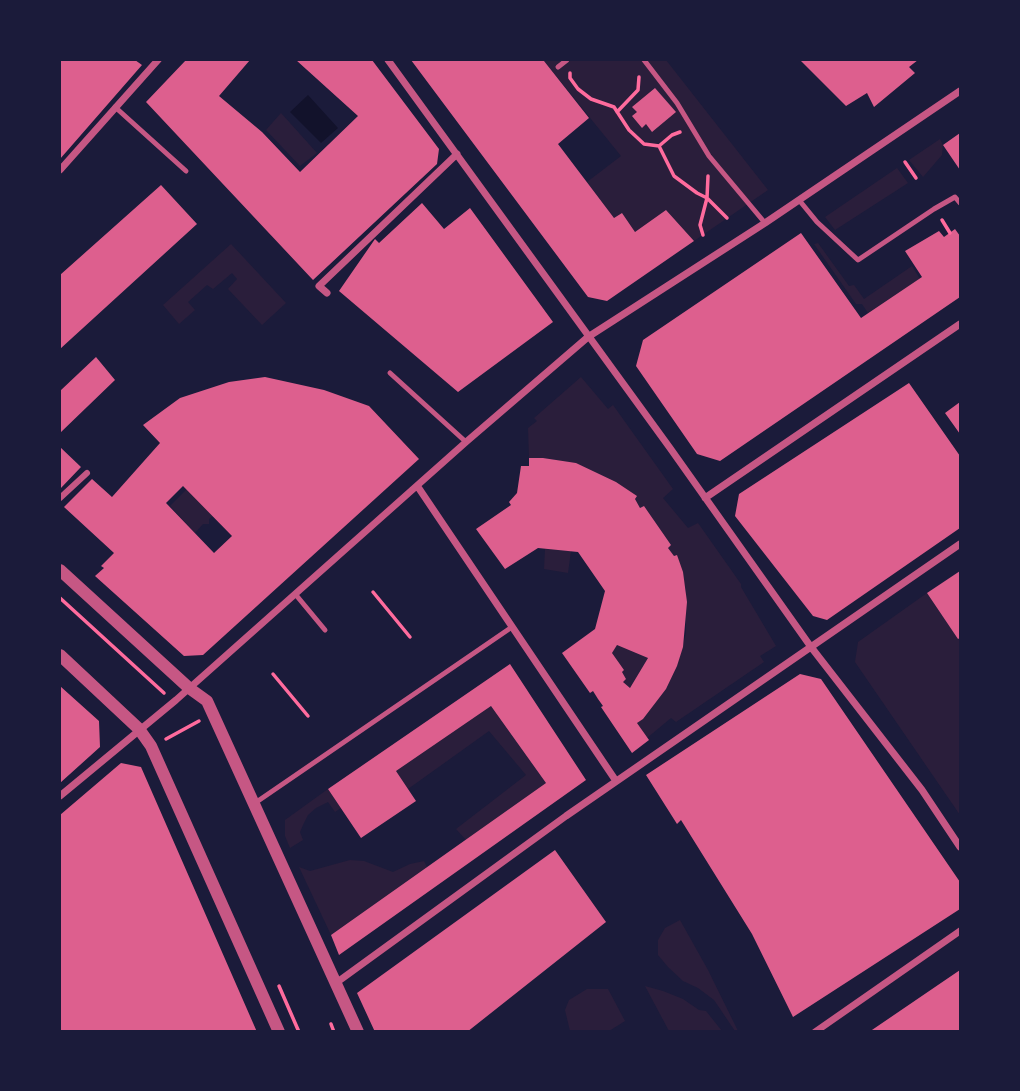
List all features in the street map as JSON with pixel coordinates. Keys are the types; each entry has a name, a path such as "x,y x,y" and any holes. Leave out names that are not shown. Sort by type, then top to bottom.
{"street":[{"path":"60,170 158,60"},
{"path":"388,60 811,647 922,790 961,847"},
{"path":"60,796 296,595 588,337 765,223 961,91"},
{"path":"327,293 319,286 457,154"},
{"path":"705,498 961,324"},
{"path":"60,498 87,473"},
{"path":"418,487 617,781"},
{"path":"336,983 617,781 961,544"},
{"path":"60,570 189,688 208,701 358,1031"},
{"path":"60,655 139,729 151,746 279,1031"},
{"path":"816,1031 961,932"}],"lane":[{"path":"558,67 567,60"},
{"path":"645,60 677,103 709,156 765,223"},
{"path":"115,107 186,171"},
{"path":"799,200 817,222 858,260 934,209 956,197 961,203"},
{"path":"390,373 466,442"},
{"path":"296,595 326,630"},
{"path":"254,804 513,627"}],"path":[{"path":"570,69 570,78 578,89 591,99 614,107 629,130 644,144 659,146 674,176 707,198 727,219"},
{"path":"617,112 638,90 640,79 636,71"},
{"path":"905,162 916,178"},
{"path":"703,235 700,225 707,198"},
{"path":"941,219 950,233"},
{"path":"373,592 410,637"},
{"path":"60,598 164,693"},
{"path":"274,674 308,716"},
{"path":"151,746 213,714"},
{"path":"331,1024 334,1031"}],"shaded area":[{"path":"666,60 768,190 694,241 666,210 635,232 622,213 614,218 587,182 621,156 544,61"},
{"path":"308,95 338,128 321,143 290,112"},
{"path":"281,113 317,153 300,166 266,130"},
{"path":"940,139 943,145 942,155 923,177 909,160"},
{"path":"897,168 908,183 835,230 825,217"},
{"path":"818,243 849,286 854,285 864,299 912,266 920,279 868,313 862,304 856,304 814,244"},
{"path":"231,244 286,303 262,325 228,289 237,279 232,273 213,289 207,285 188,302 195,310 179,324 163,305"},
{"path":"581,377 608,409 613,405 673,489 663,498 688,528 698,523 741,584 776,646 760,656 764,662 676,722 671,718 647,738 637,723 666,689 677,666 686,633 686,590 677,555 674,556 668,548 671,545 644,506 640,508 636,496 616,482 576,463 529,458 528,428 537,421 534,418"},
{"path":"187,489 213,516 209,519 209,524 203,524 195,533 170,506"},
{"path":"545,549 571,551 568,573 544,569"},
{"path":"927,593 958,639 960,638 960,815 855,662 858,642"},
{"path":"617,645 648,658 630,688 623,682 626,679 622,672 624,670 612,653"},
{"path":"491,706 546,783 466,840 456,829 526,775 489,731 408,789 396,771"},
{"path":"328,789 341,808 335,812 328,802 316,808 308,815 300,832 303,840 290,848 285,836 285,820"},
{"path":"350,860 364,861 393,872 424,861 427,867 331,935 299,867 310,871"},
{"path":"680,920 738,1031 735,1031 714,1000 683,981 658,955 658,940 665,928"},
{"path":"645,986 683,999 699,1010 706,1011 722,1031 669,1031"},
{"path":"587,989 608,989 625,1021 609,1031 570,1031 565,1010 569,1000"}],"building":[{"path":"60,60 135,60 142,65 60,159"},
{"path":"186,60 250,60 219,96 262,132 300,172 358,116 296,60 372,60 439,149 437,164 313,280 146,102"},
{"path":"411,60 546,60 544,61 589,118 558,144 614,218 622,213 635,232 666,210 694,241 607,301 588,297"},
{"path":"800,60 918,60 909,67 915,73 874,107 867,93 846,106"},
{"path":"655,88 676,112 652,132 646,124 642,128 632,116 637,112 632,107"},
{"path":"960,133 960,170 943,145"},
{"path":"161,185 197,224 60,349 60,275"},
{"path":"422,203 444,229 470,208 553,322 458,392 339,291 375,239 379,243"},
{"path":"955,229 960,236 960,297 720,461 697,454 636,366 643,340 801,233 861,318 922,277 905,251 939,231 944,237"},
{"path":"96,357 115,380 60,433 60,391"},
{"path":"265,377 324,390 369,406 419,459 203,655 184,656 95,576 114,553 64,507 92,479 112,497 160,443 143,425 180,398 229,382","holes":["183,486 232,536 214,553 166,503"]},
{"path":"909,383 960,456 960,528 827,620 813,616 735,516 739,494"},
{"path":"960,402 960,434 945,413"},
{"path":"60,447 81,467 60,489"},
{"path":"529,458 576,463 616,482 637,496 635,499 640,508 644,506 671,545 668,548 674,556 677,555 683,572 687,602 683,647 666,689 637,723 649,740 632,753 593,691 590,693 562,653 595,629 605,591 578,552 538,548 505,569 476,529 511,505 509,502 517,493 521,466 529,466","holes":["617,645 648,658 630,688 623,682 626,679 622,672 624,670 612,653"]},
{"path":"960,571 960,638 958,639 927,593"},
{"path":"510,664 586,780 339,955 331,935 546,783 491,706 396,771 416,801 361,838 328,789"},
{"path":"800,674 821,679 960,882 960,909 793,1017 752,934 681,820 677,824 646,775"},
{"path":"60,686 99,721 100,747 60,783"},
{"path":"121,763 141,767 257,1032 61,1032 60,815"},
{"path":"555,850 606,922 467,1032 375,1032 357,993"},
{"path":"960,970 960,1032 869,1032"}]}
